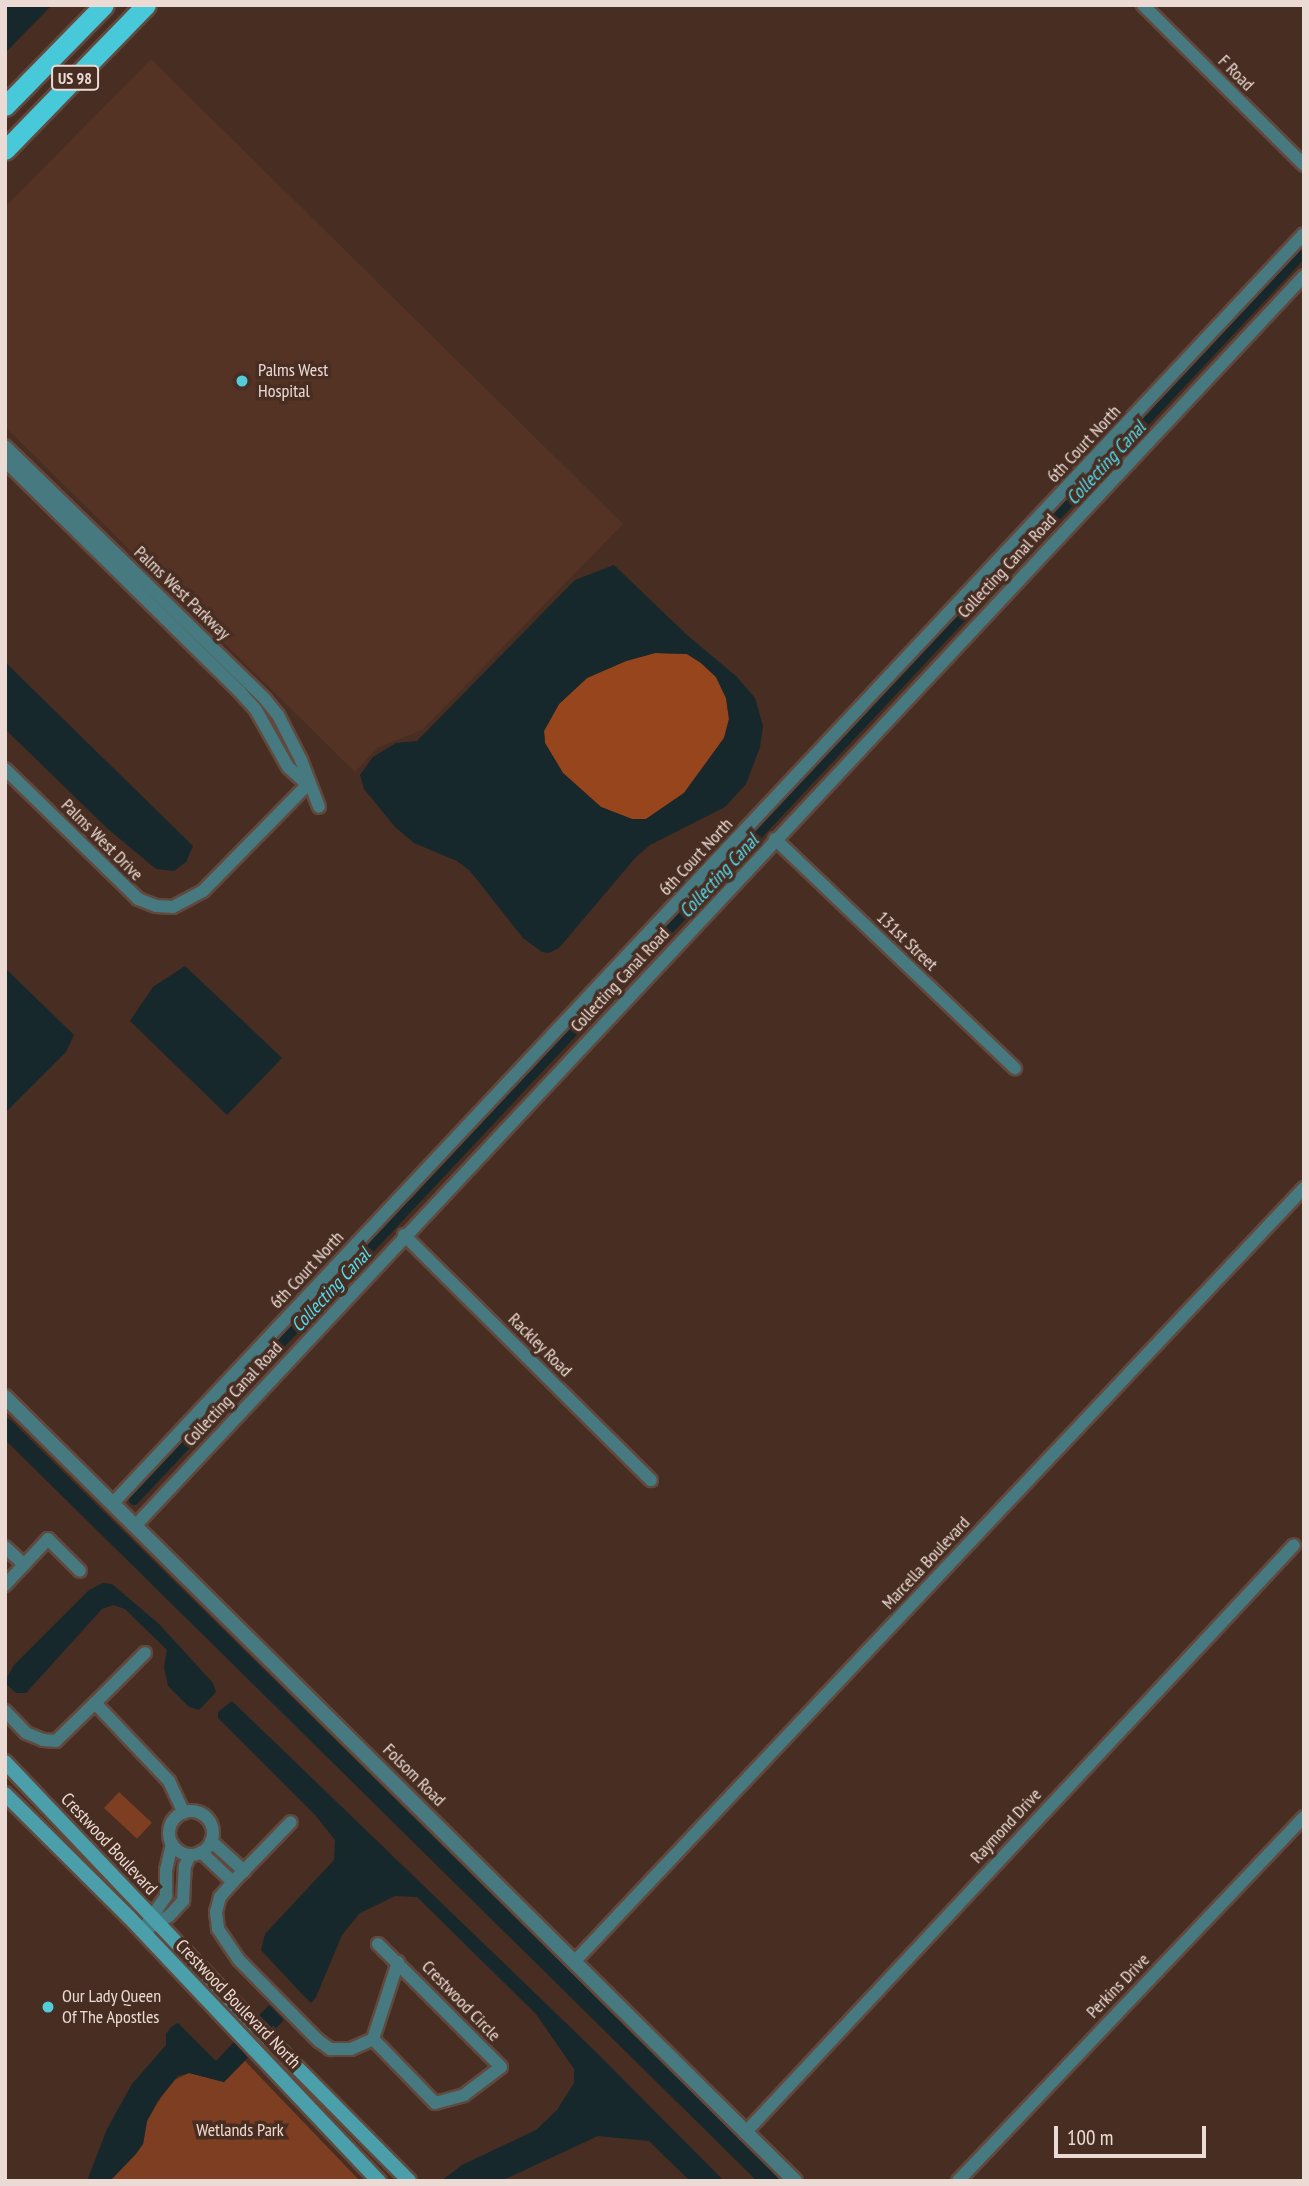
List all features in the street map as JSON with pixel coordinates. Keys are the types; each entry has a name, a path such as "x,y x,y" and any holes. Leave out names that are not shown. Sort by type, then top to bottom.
{"highway":[{"name":"US 98","path":"5,106 104,5"},
{"name":"US 98","path":"5,150 146,5"}],"main road":[{"name":"Crestwood Boulevard","path":"5,1762 184,1952"},
{"name":"Crestwood Boulevard North","path":"5,1794 142,1932 379,2181"},
{"name":"Crestwood Boulevard North","path":"184,1952 409,2181"}],"street":[{"name":"F Road","path":"1143,5 1304,165"},
{"name":"6th Court North","path":"113,1503 1304,234"},
{"name":"Collecting Canal Road","path":"135,1525 1304,276"},
{"name":"Palms West Parkway","path":"5,446 264,698 278,715 301,760 318,807"},
{"name":"Palms West Parkway","path":"5,461 239,691 256,710 288,767 308,784"},
{"name":"Palms West Drive","path":"5,769 138,899 164,906 187,902 203,891 308,784"},
{"name":"131st Street","path":"775,839 1015,1068"},
{"name":"Marcella Boulevard","path":"575,1961 1304,1188"},
{"name":"Rackley Road","path":"404,1235 651,1480"},
{"name":"Folsom Road","path":"5,1397 795,2181"},
{"path":"5,1585 48,1539 80,1571"},
{"name":"Raymond Drive","path":"744,2133 1294,1545"},
{"path":"5,1547 24,1565"},
{"path":"5,1711 26,1733 43,1740 57,1741 145,1653"},
{"path":"95,1703 169,1781 184,1814 209,1822 202,1849 185,1866 183,1901 154,1920 142,1932"},
{"path":"154,1920 166,1896 166,1870 172,1844 169,1831 184,1814"},
{"name":"Perkins Drive","path":"958,2181 1304,1816"},
{"path":"291,1822 220,1897 216,1912 218,1930 239,1961 330,2049 351,2049 373,2039"},
{"path":"172,1844 202,1849 239,1876"},
{"name":"Crestwood Circle","path":"378,1944 398,1962 501,2067 464,2095 435,2103 373,2039 398,1962"}],"shaded area":[{"path":"5,5 52,5 5,53"},
{"name":"Palms West Hospital","path":"151,59 623,524 422,730 377,748 355,772 5,427 5,207"},
{"path":"614,565 687,635 736,676 755,698 763,726 760,747 746,784 725,807 650,845 636,857 559,948 549,953 542,952 523,938 470,871 457,861 414,843 395,827 364,789 360,775 373,757 396,743 417,741 575,580","holes":["655,653 687,654 716,677 726,698 729,719 724,738 684,793 646,819 632,819 601,807 563,773 545,743 544,731 559,704 587,678 626,661"]},
{"path":"655,653 687,654 701,663 716,677 726,698 729,719 724,738 684,793 646,819 632,819 601,807 563,773 545,743 544,731 559,704 587,678 626,661"},
{"path":"5,662 193,846 186,862 174,871 156,869 108,829 5,729"},
{"path":"185,966 282,1058 227,1115 130,1021 153,987"},
{"path":"5,968 74,1035 66,1052 5,1113"},
{"path":"103,1583 112,1584 159,1624 213,1683 216,1692 199,1710 189,1707 168,1686 164,1667 167,1650 125,1609 113,1605 102,1609 26,1693 16,1693 7,1685 6,1679 14,1665 89,1590"},
{"path":"232,1701 594,2050 724,2181 690,2181 649,2141 598,2136 501,2181 441,2181 462,2165 536,2130 557,2110 574,2083 574,2069 536,2014 417,1897 395,1896 360,1913 342,1935 311,2003 261,1950 265,1934 334,1860 335,1840 316,1816 218,1718 218,1712"},
{"path":"269,2005 284,2020 224,2082 189,2073 178,2076 157,2102 147,2121 143,2144 136,2154 110,2181 87,2181 107,2129 132,2084 166,2045 166,2034 171,2027 178,2023 216,2061"}],"green space":[{"path":"119,1792 152,1823 137,1839 104,1808"},
{"name":"Wetlands Park","path":"245,2061 360,2181 110,2181 143,2144 147,2121 170,2082 189,2073 224,2082"}],"waterway":[{"name":"Collecting Canal","path":"134,1500 1304,252"},
{"path":"5,1427 770,2181"}],"place":[{"name":"Palms West Hospital","path":"242,381"},
{"name":"Our Lady Queen Of The Apostles","path":"48,2007"}]}
